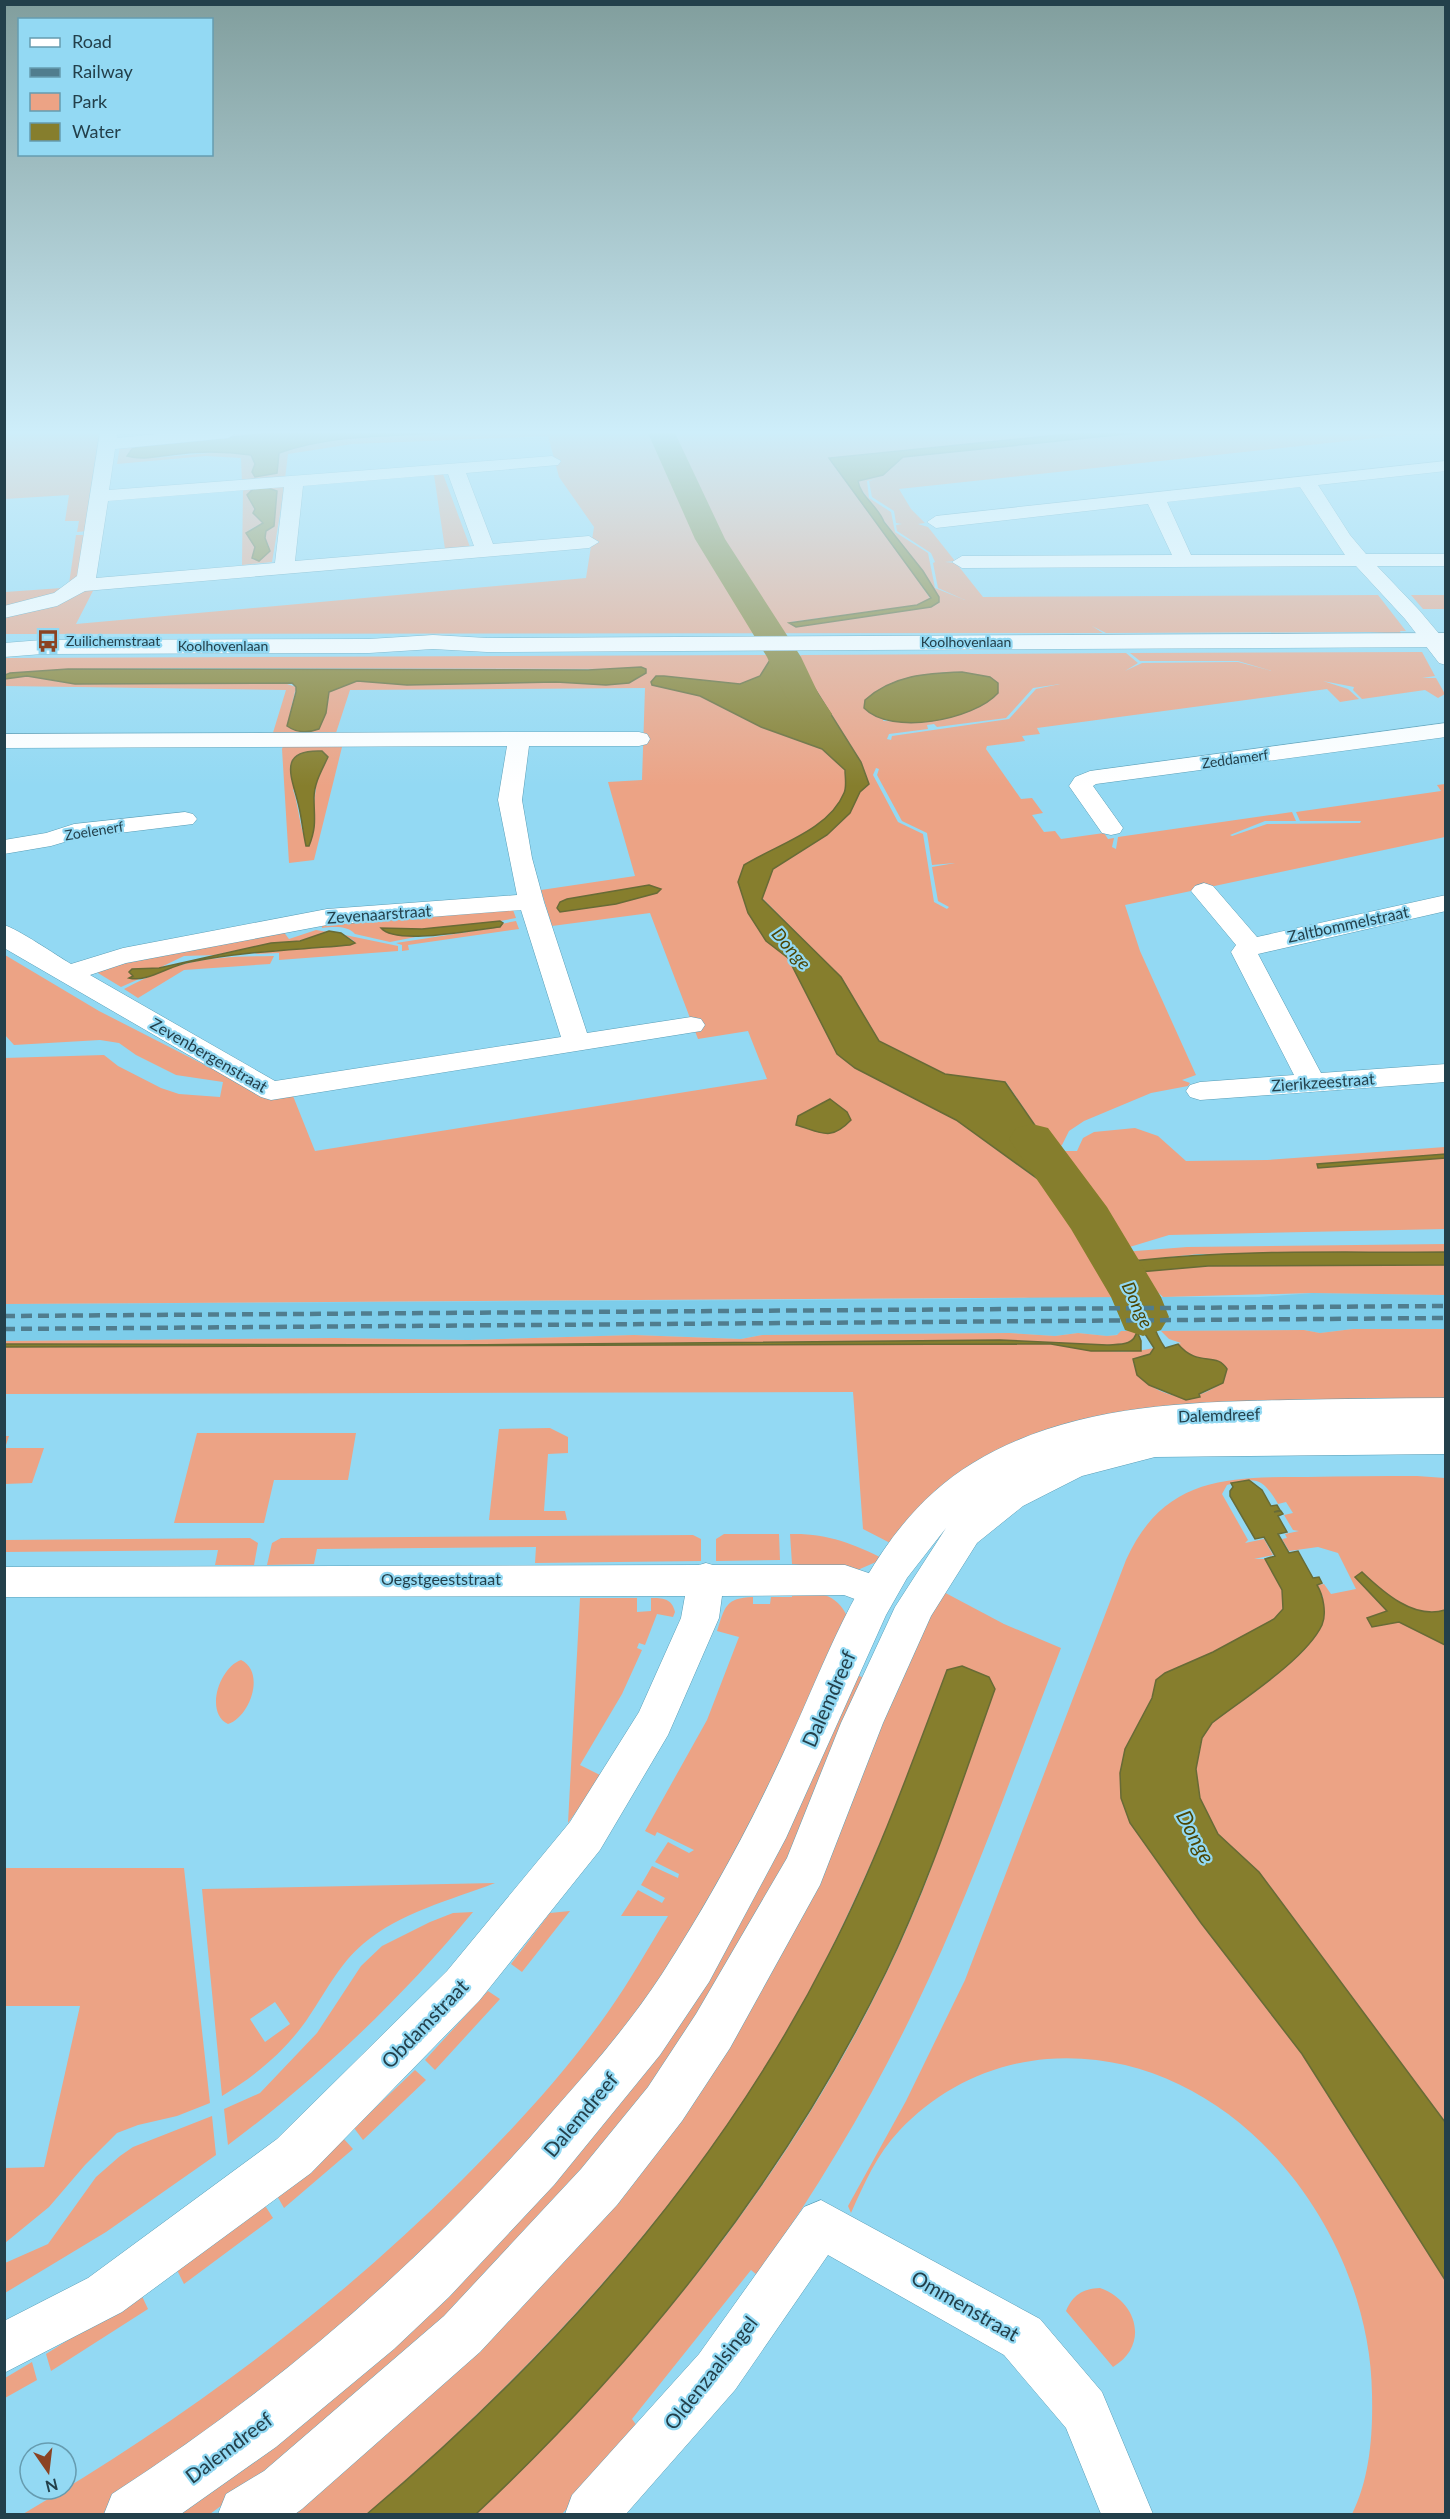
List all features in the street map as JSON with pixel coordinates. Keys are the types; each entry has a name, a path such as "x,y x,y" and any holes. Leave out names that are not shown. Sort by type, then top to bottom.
{"street":[{"path":"82,585 90,566 92,551"},
{"path":"284,568 286,551"},
{"path":"4,612 60,597 82,585 478,551"},
{"path":"1025,551 1035,562"},
{"path":"1179,551 1184,561"},
{"path":"1353,551 1438,639 1446,659"},
{"path":"962,562 1446,560"},
{"name":"Koolhovenlaan","path":"4,650 42,647 369,646 432,649 487,645 1438,639"},
{"name":"Koolhovenlaan","path":"4,644 42,647"},
{"name":"Zeddamerf","path":"1112,828 1081,786 1090,778 1446,730"},
{"path":"4,741 639,739"},
{"path":"519,740 510,800 520,858 531,902 577,1043"},
{"name":"Zoelenerf","path":"4,847 51,839 74,831 185,819"},
{"path":"1204,891 1251,946 1244,952 1246,960 1312,1082"},
{"name":"Zevenaarstraat","path":"70,975 90,964 123,956 327,917 531,902"},
{"name":"Zaltbommelstraat","path":"1251,946 1446,903"},
{"name":"Zevenbergenstraat","path":"4,933 12,941 272,1091 692,1025"},
{"name":"Zierikzeestraat","path":"1200,1091 1446,1073"},
{"name":"Dalemdreef","path":"132,2514 180,2484 269,2419 413,2297 498,2212 629,2057 676,1992 759,1847 800,1764 895,1599 934,1513 982,1476 1048,1443 1095,1428 1174,1417 1446,1412"},
{"name":"Dalemdreef","path":"246,2514 282,2490 462,2334 599,2187 665,2104 713,2031 804,1870 862,1723 895,1599 964,1532 1010,1495 1073,1464 1155,1443 1446,1440"},
{"name":"Oegstgeeststraat","path":"4,1582 706,1578 845,1580 895,1599"},
{"name":"Obdamstraat","path":"4,2348 105,2295 294,2156 463,1986 585,1836 654,1723 700,1617 706,1578"},
{"name":"Oldenzaalsingel","path":"598,2511 717,2372 821,2224"},
{"name":"Ommenstraat","path":"821,2224 1022,2337 1084,2410 1127,2514"}],"shaded area":[{"path":"1312,1293 1445,1295 1445,1329 1353,1329 1320,1333 1304,1330 1153,1331 1144,1297 1259,1297"},
{"path":"1034,1296 1129,1297 1143,1331 1107,1336 1078,1333 1055,1336 1009,1333 762,1335 741,1339 635,1335 468,1340 334,1338 5,1341 4,1304 953,1299"}],"green space":[{"path":"74,551 85,551 82,575 57,594 5,607 5,592 62,588 69,584"},
{"path":"242,551 254,551 253,560 264,551 274,551 272,562 242,565"},
{"path":"590,551 897,551 930,598 924,604 791,622 797,627 931,607 939,602 939,597 905,551 924,551 928,553 935,588 965,600 938,588 933,563 935,562 927,551 947,551 955,561 945,562 956,563 983,597 1378,595 1406,631 1400,631 1401,634 1369,632 1106,633 1092,626 1103,633 5,634 4,615 95,587 76,624 586,578"},
{"path":"1411,595 1445,595 1445,609 1423,609"},
{"path":"1422,652 1435,676 1422,678 1436,678 1445,694 1438,698 1425,690 1362,699 1353,690 1354,687 1323,681 1348,689 1359,699 1340,702 1327,689 1037,728 1040,734 1022,736 1025,741 987,746 986,749 1021,799 1032,798 1043,813 1032,815 1044,832 1055,831 1061,839 1104,833 1108,839 1114,838 1112,847 1116,849 1118,837 1292,812 1296,821 1265,821 1230,835 1267,824 1360,823 1361,821 1300,821 1296,812 1441,791 1437,785 1445,784 1445,837 1125,905 1140,951 1196,1075 1182,1080 1190,1083 1188,1086 1151,1093 1084,1121 1069,1131 1062,1145 1054,1151 1077,1151 1083,1138 1094,1132 1135,1128 1158,1136 1186,1161 1267,1160 1445,1147 1445,1154 1317,1165 1319,1168 1445,1158 1445,1229 1169,1235 1110,1253 1187,1247 1445,1244 1445,1252 1198,1254 1133,1261 1111,1257 1102,1258 1129,1297 5,1304 4,1058 104,1055 118,1066 161,1088 179,1094 220,1097 223,1082 176,1075 136,1055 119,1043 100,1040 14,1045 5,1035 5,955 99,1011 232,1079 293,1096 315,1151 767,1079 748,1031 698,1039 650,913 552,926 541,890 635,876 608,782 642,780 645,688 350,690 335,736 272,736 286,690 4,686 5,679 27,676 66,683 262,684 281,682 296,687 287,726 328,703 329,692 357,681 407,685 556,682 606,685 630,683 646,673 646,669 68,669 5,675 4,658 773,655 760,676 740,684 664,676 652,685 700,696 761,727 822,749 845,770 844,793 837,806 827,817 814,827 744,865 766,941 788,958 837,1054 855,1068 956,1120 1059,1195 1080,1191 1006,1082 945,1074 879,1041 841,977 762,898 773,869 827,835 850,813 860,792 869,784 861,762 795,657 802,655 1126,653 1138,663 1125,671 1142,663 1238,662 1272,671 1238,661 1140,661 1130,653","holes":["946,672 990,678 968,712 914,722 883,721 899,680","1060,684 1036,689 1009,719 892,736 891,740 887,739 889,734 928,729 927,725 934,724 937,727 1006,718 1033,688","876,768 879,769 877,775 902,821 927,833 932,865 955,863 932,867 938,901 949,907 947,909 934,902 923,834 898,822 873,775"]},
{"path":"284,743 343,743 314,860 289,863 282,749","holes":["328,757 317,779 309,845 304,835 293,790"]},
{"path":"513,910 516,918 483,924 433,929 382,928 414,936 426,935 390,942 355,934 344,928 322,928 322,924"},
{"path":"516,921 519,929 408,945 409,950 402,951 402,945 396,943 500,927 501,924"},
{"path":"316,930 328,932 300,941 271,943 214,955 184,956 159,968 132,969 133,976 139,979 121,987 93,970 283,931 289,939"},
{"path":"345,935 398,946 398,951 279,960 279,953 254,954 275,949 354,944 354,941"},
{"path":"274,956 270,964 184,970 138,998 124,989 163,971 197,961"},
{"path":"1445,1265 1445,1295 1312,1293 1163,1297 1148,1283 1148,1278 1139,1278 1139,1282 1133,1285 1132,1281 1139,1272 1208,1266"},
{"path":"1353,1329 1445,1329 1446,1408 1201,1410 896,1546 863,1529 853,1392 5,1394 4,1347 1051,1344 1115,1351 1154,1348 1150,1354 1133,1359 1138,1374 1158,1390 1175,1396 1188,1397 1204,1393 1223,1383 1227,1369 1218,1361 1193,1356 1178,1344 1181,1343 1169,1339 1161,1331 1153,1331 1304,1330 1320,1333"},
{"path":"1121,1331 1137,1331 1134,1340 1129,1343 1107,1345 1000,1340 461,1345 5,1344 4,1341 334,1338 468,1340 634,1335 741,1339 762,1335 1009,1333 1055,1336 1078,1333 1107,1336 1117,1335"},
{"path":"550,1428 568,1437 568,1453 548,1454 544,1511 565,1511 567,1520 489,1520 499,1429"},
{"path":"197,1433 356,1433 348,1480 274,1480 264,1523 174,1523"},
{"path":"5,1436 9,1436 5,1448"},
{"path":"5,1448 44,1448 32,1483 5,1484"},
{"path":"1417,1476 1445,1478 1445,1610 1422,1611 1400,1603 1362,1572 1399,1622 1445,1645 1445,2122 1259,1872 1218,1834 1200,1798 1196,1769 1202,1738 1212,1723 1305,1649 1323,1597 1317,1585 1324,1584 1331,1594 1356,1589 1338,1553 1318,1547 1289,1551 1282,1539 1287,1538 1285,1534 1299,1531 1293,1530 1284,1515 1293,1513 1286,1502 1278,1504 1268,1489 1258,1481 1227,1485 1222,1494 1248,1540 1245,1543 1264,1539 1273,1555 1254,1559 1265,1559 1282,1590 1283,1609 1274,1619 1213,1652 1165,1673 1158,1681 1152,1698 1125,1749 1120,1773 1121,1798 1130,1823 1201,1923 1302,2054 1445,2280 1445,2514 1352,2514 1367,2471 1372,2425 1372,2394 1365,2331 1346,2269 1316,2210 1277,2158 1229,2115 1174,2082 1113,2062 1047,2059 1005,2066 948,2091 915,2116 884,2149 851,2213 848,2206 906,2101 965,1980 1126,1560 1141,1532 1159,1512 1179,1497 1201,1487 1225,1481 1278,1477"},
{"path":"724,1534 779,1534 780,1560 716,1561 716,1539"},
{"path":"790,1534 827,1537 861,1548 884,1559 882,1565 876,1562 853,1572 792,1564"},
{"path":"693,1535 701,1539 701,1561 535,1563 536,1547 317,1549 314,1564 267,1565 272,1543 281,1538"},
{"path":"250,1538 258,1543 254,1565 215,1565 218,1550 5,1552 5,1540"},
{"path":"938,1589 1004,1624 1061,1648 956,1918 916,2006 881,2076 842,2144 757,2275 751,2270 632,2419 640,2430 562,2514 476,2514 545,2446 677,2299 737,2220 794,2138 845,2053 890,1965 929,1874 989,1677 965,1669 908,1782 853,1903 799,2011 741,2104 696,2169 647,2232 595,2292 485,2407 367,2514 265,2514 323,2468 604,2193"},
{"path":"792,1591 825,1595 838,1603 848,1618 697,1940 466,2228 128,2502 107,2514 23,2514 44,2501 78,2501 78,2480 198,2402 308,2318 361,2274 462,2180 557,2078 616,2000 668,1916 621,1916 638,1890 662,1903 665,1898 641,1885 652,1866 678,1878 679,1874 655,1862 668,1842 689,1853 694,1850 657,1832 655,1836 645,1831 707,1720 739,1637 717,1631 725,1610 731,1602 737,1599 753,1597 753,1604 770,1604 771,1597 792,1597"},
{"path":"580,1598 637,1598 637,1612 651,1611 651,1598 663,1599 672,1604 675,1612 673,1617 657,1614 645,1645 639,1643 637,1648 642,1650 622,1694 580,1765 602,1776 568,1823"},
{"path":"241,1660 249,1666 253,1674 252,1694 243,1713 228,1724 217,1710 218,1690 227,1671"},
{"path":"854,1674 870,1680 812,1818 662,2074 502,2264 294,2452 210,2514 166,2514 217,2478 522,2210"},
{"path":"5,1868 184,1868 210,2103 177,2116 138,2125 117,2133 85,2165 49,2207 5,2243 5,2168 44,2167 80,2006 5,2006"},
{"path":"495,1883 409,1916 377,1933 354,1952 339,1970 306,2021 288,2043 257,2072 222,2096 202,1889","holes":["275,2002 290,2024 265,2042 250,2019"]},
{"path":"570,1911 522,1972 511,1964 550,1913"},
{"path":"473,1912 446,1944 358,2036 228,2145 224,2109 260,2093 317,2033 361,1966 382,1946 453,1913"},
{"path":"488,1991 500,1999 435,2070 425,2060"},
{"path":"415,2070 426,2080 363,2140 354,2128"},
{"path":"212,2116 216,2155 106,2232 5,2293 5,2263 48,2244 96,2177 120,2156 133,2147"},
{"path":"343,2138 353,2149 284,2208 276,2194"},
{"path":"264,2204 273,2218 184,2284 177,2270"},
{"path":"1100,2288 1113,2294 1123,2303 1134,2324 1135,2336 1132,2347 1125,2358 1113,2367 1066,2311 1079,2294"},
{"path":"141,2294 148,2309 51,2371 46,2354"},
{"path":"32,2362 37,2380 5,2398 5,2378"}],"water":[{"path":"254,551 270,551 259,561 252,558"},
{"path":"896,551 907,551 923,571 939,597 939,602 931,607 796,627 789,623 917,605 931,598"},
{"path":"773,655 795,657 861,762 869,784 860,792 850,813 827,835 773,869 762,899 841,977 879,1041 945,1074 1005,1082 1081,1192 1060,1195 956,1120 855,1068 837,1054 788,958 766,941 748,913 738,882 744,865 814,827 827,817 837,806 844,793 845,770 822,749 761,727 700,696 652,685 651,682 656,676 664,676 740,684 760,676"},
{"path":"641,667 646,669 646,673 629,683 606,685 556,682 407,685 357,681 329,692 326,713 319,729 307,732 287,726 296,692 296,687 292,683 75,684 27,676 4,679 5,675 10,673 68,669 588,670"},
{"path":"962,672 990,677 998,683 998,693 971,711 932,721 912,723 893,721 877,717 864,708 865,700 899,680 936,673"},
{"path":"322,751 328,757 315,787 314,827 312,839 309,846 306,846 291,776 292,760 307,752"},
{"path":"649,885 661,889 657,893 616,904 560,912 557,908 560,902 567,899"},
{"path":"500,921 503,923 500,927 437,935 403,936 389,933 381,928 422,929"},
{"path":"329,931 341,933 355,943 210,958 182,964 143,978 129,978 133,976 129,972 132,969 159,968 271,943 300,941"},
{"path":"830,1099 847,1112 851,1120 844,1127 831,1133 825,1133 796,1125 798,1116"},
{"path":"1445,1154 1445,1158 1318,1168 1317,1164"},
{"path":"1293,1252 1445,1252 1446,1265 1208,1266 1139,1272 1133,1278 1133,1285 1139,1292 1165,1348 1178,1344 1193,1356 1218,1361 1227,1369 1223,1383 1199,1394 1200,1397 1186,1400 1149,1385 1137,1375 1133,1359 1150,1354 1154,1348 1143,1331 1129,1297 1121,1286 1113,1281 1101,1258 1137,1260 1217,1254"},
{"path":"1137,1331 1141,1341 1141,1351 1091,1351 1051,1344 5,1347 4,1344 461,1345 1000,1340 1107,1345 1130,1342"},
{"path":"1249,1480 1262,1490 1271,1506 1277,1505 1280,1510 1274,1512 1281,1511 1283,1514 1278,1516 1287,1532 1278,1534 1289,1553 1298,1551 1313,1578 1319,1577 1322,1583 1317,1585 1324,1604 1324,1615 1322,1625 1314,1638 1288,1665 1212,1723 1202,1738 1196,1769 1200,1798 1218,1834 1259,1872 1445,2122 1445,2280 1302,2054 1201,1923 1130,1823 1121,1798 1120,1773 1125,1749 1152,1698 1156,1680 1165,1673 1213,1652 1274,1619 1283,1609 1282,1590 1265,1559 1275,1556 1264,1537 1255,1539 1230,1496 1233,1487 1231,1483"},
{"path":"1362,1572 1379,1588 1411,1608 1433,1612 1445,1610 1445,1645 1399,1622 1372,1627 1367,1618 1387,1611 1355,1577"},
{"path":"962,1666 989,1677 995,1689 931,1868 886,1972 846,2048 803,2122 755,2194 705,2263 651,2330 595,2394 476,2514 367,2514 502,2391 565,2325 626,2257 683,2185 736,2111 785,2034 829,1954 892,1814 947,1670"}],"pier":[{"path":"1147,1297 1157,1331 1134,1332 1139,1329 1126,1298"}],"waterway":[{"name":"Donge","path":"717,551 784,657 802,696 815,714"},
{"name":"Donge","path":"1032,1139 1090,1219 1136,1297 1143,1317"}],"railway":[{"path":"4,1316 1446,1306"},
{"path":"4,1329 1446,1318"}],"place":[{"name":"Zuilichemstraat","path":"48,641"}]}
